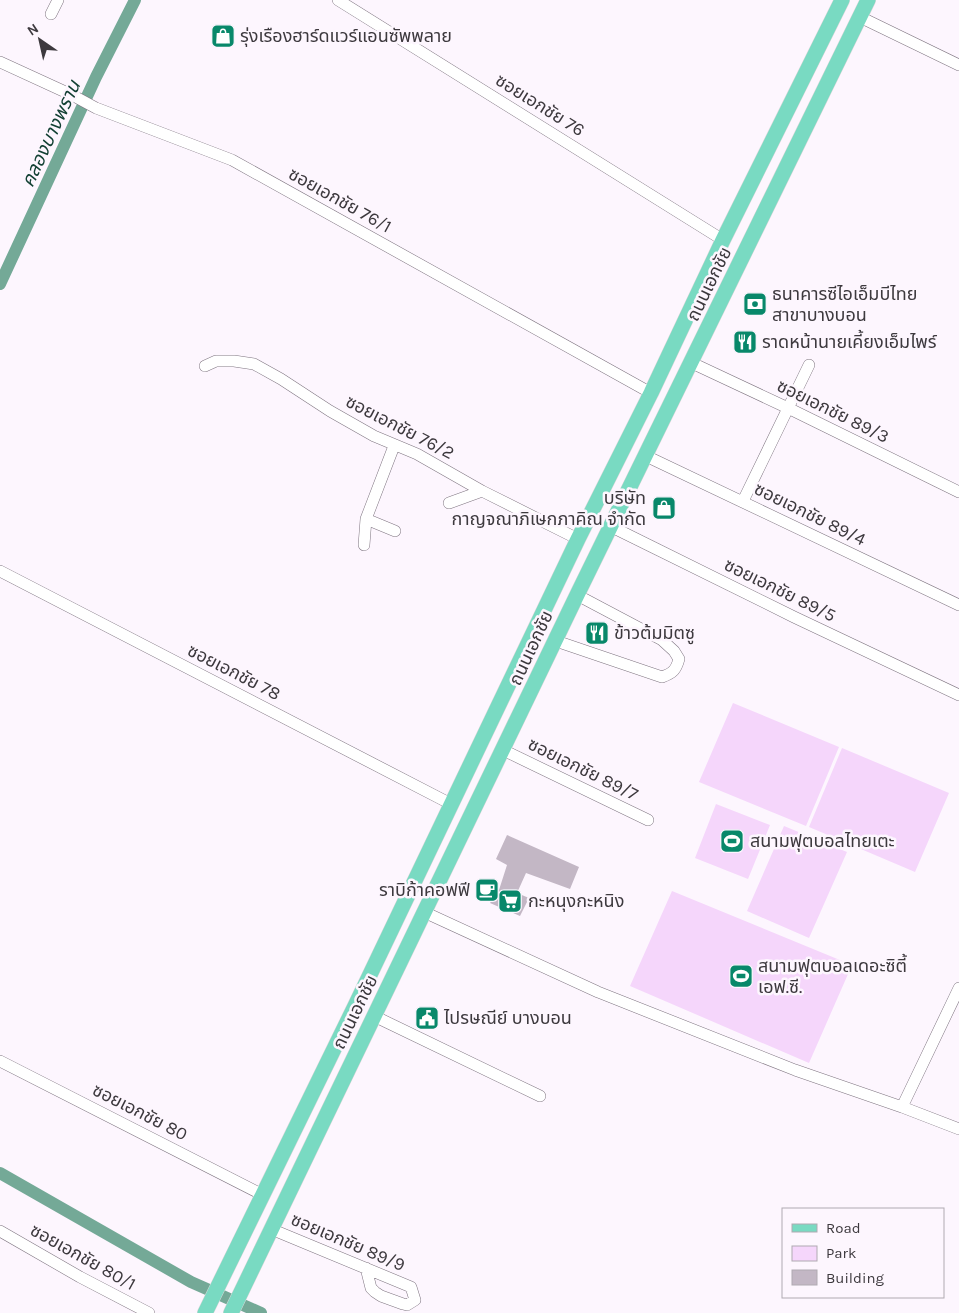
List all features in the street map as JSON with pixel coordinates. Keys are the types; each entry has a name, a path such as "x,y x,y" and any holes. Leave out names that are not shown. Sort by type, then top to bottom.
{"main road":[{"name":"ถนนเอกชัย","path":"207,1310 368,979 578,539 842,0"},
{"name":"ถนนเอกชัย","path":"231,1313 577,594 692,363 868,0"},
{"path":"368,979 371,986 376,989 383,989 389,986"},
{"path":"353,1010 365,1008 374,1016"}],"street":[{"path":"51,14 58,0"},
{"name":"ซอยเอกชัย 76","path":"338,0 723,240"},
{"path":"860,17 959,65"},
{"name":"ซอยเอกชัย 76/1","path":"0,62 96,108 232,160 651,393"},
{"name":"ซอยเอกชัย 76/2","path":"205,366 216,361 234,360 254,364 282,379 330,411 394,446 418,454 482,491 578,539"},
{"name":"ซอยเอกชัย 89/3","path":"692,363 959,492"},
{"path":"743,500 809,365"},
{"path":"364,545 366,519 394,446"},
{"name":"ซอยเอกชัย 89/4","path":"646,456 743,500 959,604"},
{"path":"448,503 482,491"},
{"path":"366,519 395,531"},
{"name":"ซอยเอกชัย 89/5","path":"610,526 959,696"},
{"name":"ซอยเอกชัย 78","path":"0,571 451,804"},
{"path":"556,641 662,677 672,674 677,669 679,659 674,650 662,640 577,594"},
{"name":"ซอยเอกชัย 89/7","path":"503,750 648,820"},
{"path":"424,912 598,992 795,1070 959,1129"},
{"path":"902,1107 959,988"},
{"path":"374,1016 540,1096"},
{"name":"ซอยเอกชัย 80","path":"0,1061 263,1195"},
{"name":"ซอยเอกชัย 89/9","path":"271,1229 366,1268 411,1287 414,1300 407,1304 380,1296 371,1288 366,1268"},
{"name":"ซอยเอกชัย 80/1","path":"0,1231 80,1277 149,1313"}],"green space":[{"path":"733,703 839,747 806,826 699,782"},
{"path":"842,748 949,793 915,872 809,827"},
{"name":"สนามฟุตบอลไทยเตะ","path":"716,804 770,825 748,879 695,858"},
{"path":"784,826 847,852 809,938 747,911"},
{"name":"สนามฟุตบอลเดอะซิตี้ เอฟ.ซี.","path":"672,891 852,965 809,1063 630,986"}],"building":[{"path":"507,835 579,867 570,889 526,873 517,893 529,898 520,916 490,903 493,899 479,893 483,883 499,890 507,865 496,859"}],"waterway":[{"name":"คลองบางพราน","path":"0,284 96,77 135,0"},
{"path":"0,1173 191,1282 261,1313"}],"place":[{"name":"รุ่งเรืองฮาร์ดแวร์แอนซัพพลาย","path":"223,36"},
{"name":"ธนาคารซีไอเอ็มบีไทย สาขาบางบอน","path":"755,304"},
{"name":"ราดหน้านายเคี้ยงเอ็มไพร์","path":"745,342"},
{"name":"บริษัท กาญจณาภิเษกภาคิณ จำกัด","path":"664,508"},
{"name":"ข้าวต้มมิตซู","path":"597,633"},
{"name":"สนามฟุตบอลไทยเตะ","path":"732,841"},
{"name":"ราบิก้าคอฟฟี","path":"487,890"},
{"name":"กะหนุงกะหนิง","path":"510,901"},
{"name":"สนามฟุตบอลเดอะซิตี้ เอฟ.ซี.","path":"741,976"},
{"name":"ไปรษณีย์ บางบอน","path":"427,1018"}]}
